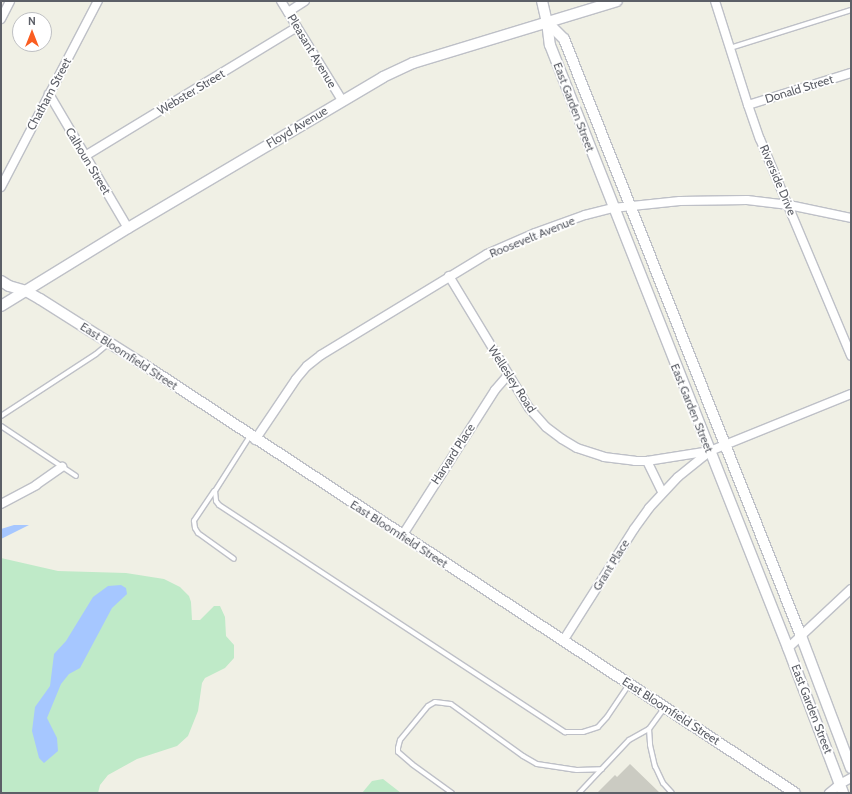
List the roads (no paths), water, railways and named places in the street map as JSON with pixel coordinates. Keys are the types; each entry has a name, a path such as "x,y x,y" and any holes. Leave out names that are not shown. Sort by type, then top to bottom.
{"street":[{"path":"1,19 10,1"},
{"name":"Chatham Street","path":"1,187 98,1"},
{"name":"Pleasant Avenue","path":"281,1 342,100"},
{"path":"288,12 305,1"},
{"name":"East Garden Street","path":"542,1 550,45 613,208 788,648 841,788"},
{"name":"Floyd Avenue","path":"1,306 128,228 383,77 413,63 617,1"},
{"name":"Riverside Drive","path":"715,1 748,105 851,356"},
{"name":"East Garden Street","path":"547,22 564,40 801,636 851,768"},
{"name":"Webster Street","path":"85,156 298,27"},
{"name":"Donald Street","path":"748,105 851,73"},
{"name":"Calhoun Street","path":"49,94 128,228"},
{"name":"Roosevelt Avenue","path":"252,438 296,378 320,355 488,254 535,233 613,208 709,200 747,200 789,205 851,218"},
{"name":"Wellesley Road","path":"450,276 529,408 546,427 562,439 577,448 604,457 647,461 710,451 851,394"},
{"name":"East Bloomfield Street","path":"1,281 9,286 26,291 109,343 795,793"},
{"name":"Harvard Place","path":"402,536 486,403 508,375"},
{"name":"Grant Place","path":"563,641 634,529 662,492 710,451"},
{"path":"647,461 662,492"},
{"path":"1,504 36,485 62,467"},
{"path":"788,648 851,589"},
{"path":"829,793 841,788 851,778"}],"lane":[{"path":"730,48 851,10"},
{"path":"1,416 96,354 109,343"},
{"path":"1,426 76,476"},
{"path":"234,559 198,533 195,528 194,521 252,438"},
{"path":"214,491 216,501 219,505 565,732 583,732 598,727 607,717 629,683"},
{"path":"452,793 398,752 400,740 428,706 435,702 451,704 523,756 537,764 576,770 602,769"},
{"path":"579,793 629,740 649,729 664,707"},
{"path":"649,729 650,745 655,766 664,783 672,793"}],"water":[{"path":"14,525 29,525 1,539 1,529"},
{"path":"121,585 126,588 127,594 112,608 80,668 69,674 61,684 47,718 57,738 58,751 44,763 39,758 32,731 35,707 50,686 54,654 66,641 93,597 108,586"}]}
